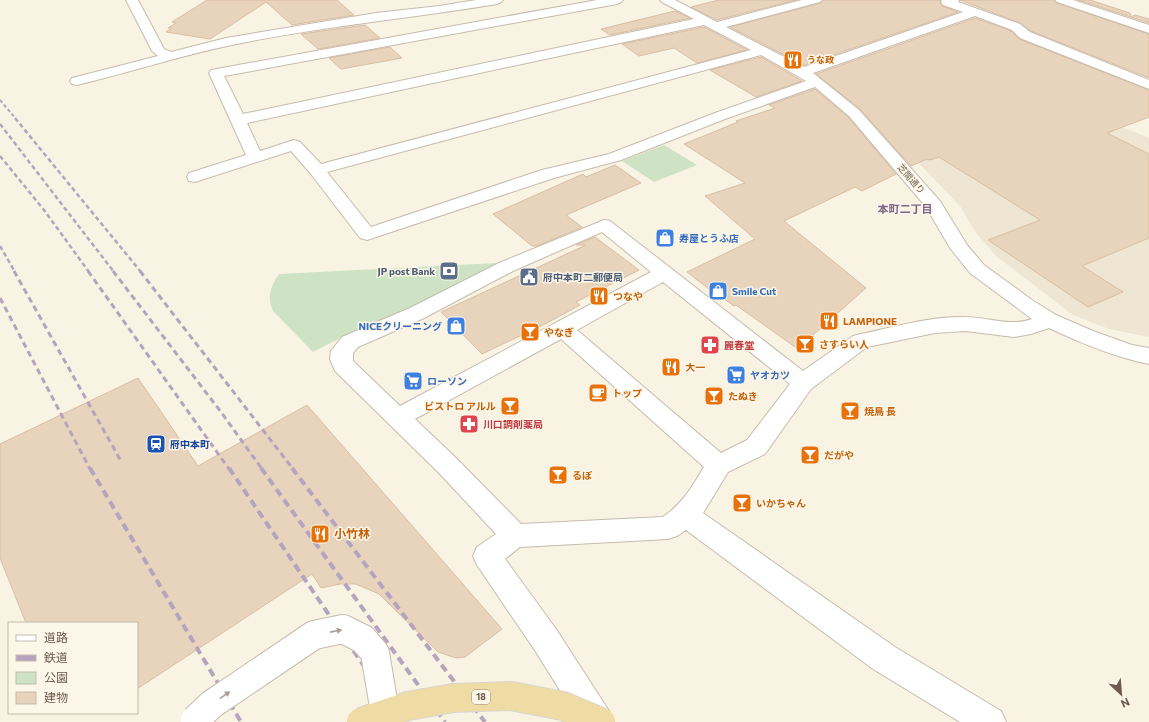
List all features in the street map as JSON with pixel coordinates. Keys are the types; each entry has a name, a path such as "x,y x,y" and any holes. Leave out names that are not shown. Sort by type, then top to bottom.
{"main road":[{"name":"18","path":"373,718 408,706 453,698 511,696 563,706 600,722"}],"street":[{"path":"132,0 159,51 169,57"},
{"path":"77,81 226,42 368,18 439,10 497,0"},
{"path":"255,157 216,73 617,0"},
{"name":"芝間通り","path":"666,0 802,72 817,82 854,113 934,205 959,248 969,260 1003,289 1048,320 1085,336 1129,352 1149,356"},
{"path":"238,120 709,24 816,0"},
{"path":"953,0 947,2 1016,27 1025,34 1149,85"},
{"path":"1062,0 1149,29"},
{"path":"802,72 975,12"},
{"path":"317,170 761,51"},
{"path":"195,176 294,145 317,170 367,234 548,174 616,157 720,116 817,82"},
{"path":"515,536 399,417 343,365 341,359 342,351 350,342 417,313 506,267 604,225 803,383"},
{"path":"399,417 665,273"},
{"path":"600,722 545,639 487,556 515,536 668,528 686,515 692,508 719,465 756,447 803,383 861,341 935,326 965,324 1014,330 1031,328 1048,320"},
{"path":"562,328 719,465"},
{"path":"686,515 884,658 990,722"},
{"path":"195,721 212,704 314,635 343,629 363,639 375,653 373,718"}],"shaded area":[{"path":"874,117 1117,125 1149,138 1149,337 1109,329 1073,315 996,256 976,233 960,206"}],"green space":[{"path":"664,145 697,165 654,182 622,161"},
{"path":"497,263 414,306 352,332 313,352 273,311 270,301 270,292 273,283 279,274"}],"building":[{"path":"207,0 337,0 354,15 292,25 266,2 210,39 166,32 172,28 168,28 176,23 172,22"},
{"path":"719,0 796,0 717,20 691,7"},
{"path":"824,0 940,0 942,6 958,12 804,65 730,27 820,3"},
{"path":"960,0 1054,0 1057,3 1149,34 1149,78 1031,31 1020,23"},
{"path":"1078,0 1090,0 1130,13 1131,17 1135,15 1149,19 1149,23"},
{"path":"675,11 690,18 610,35 601,29"},
{"path":"975,18 1011,31 1019,39 1149,90 1149,117 1107,133 1149,154 1149,238 1082,266 1123,292 1088,307 988,240 1040,220 939,157 930,160 927,159 911,166 860,109 816,74"},
{"path":"365,25 380,38 318,49 301,34"},
{"path":"704,27 747,50 697,63 674,48 639,56 622,44"},
{"path":"390,47 402,58 341,69 329,58"},
{"path":"761,57 802,81 756,97 710,70"},
{"path":"815,89 848,117 896,174 862,191 855,187 784,221 866,288 813,335 795,347 736,305 734,306 715,292 714,293 687,272 755,239 705,196 745,183 684,144 738,122 736,121 775,108 769,105"},
{"path":"615,165 641,183 566,215 582,227 537,246 532,246 493,214 583,174 586,177"},
{"path":"595,237 639,270 576,302 580,305 545,324 482,354 441,312 586,245 576,245"},
{"path":"138,378 198,466 307,405 502,629 465,657 456,658 438,652 379,594 356,584 340,584 321,588 312,574 138,688 138,622 26,622 0,558 0,444"}],"railway":[{"path":"0,100 16,119"},
{"path":"15,118 141,272"},
{"path":"0,124 114,272"},
{"path":"0,156 44,210 89,272"},
{"path":"0,246 15,272"},
{"path":"14,271 121,461"},
{"path":"88,271 229,469"},
{"path":"113,271 221,412 262,469"},
{"path":"140,271 293,469"},
{"path":"0,298 90,469"},
{"path":"90,468 241,722"},
{"path":"229,468 402,722"},
{"path":"261,468 445,722"},
{"path":"292,468 485,722"}],"place":[{"name":"うな政","path":"793,60"},
{"name":"寿屋とうふ店","path":"665,238"},
{"name":"JP post Bank","path":"449,271"},
{"name":"府中本町二郵便局","path":"529,277"},
{"name":"Smile Cut","path":"718,291"},
{"name":"つなや","path":"599,296"},
{"name":"LAMPIONE","path":"829,321"},
{"name":"NICEクリーニング","path":"456,326"},
{"name":"やなぎ","path":"530,332"},
{"name":"さすらい人","path":"805,344"},
{"name":"麗春堂","path":"710,345"},
{"name":"大一","path":"671,367"},
{"name":"ヤオカツ","path":"736,375"},
{"name":"ローソン","path":"413,381"},
{"name":"トップ","path":"598,393"},
{"name":"たぬき","path":"714,396"},
{"name":"ビストロ アルル","path":"510,406"},
{"name":"焼鳥 長","path":"850,411"},
{"name":"川口調剤薬局","path":"469,424"},
{"name":"府中本町","path":"156,444"},
{"name":"だがや","path":"810,455"},
{"name":"るぽ","path":"558,475"},
{"name":"いかちゃん","path":"742,503"},
{"name":"小竹林","path":"320,534"}],"district":[{"name":"本町二丁目","path":"905,209"}]}
